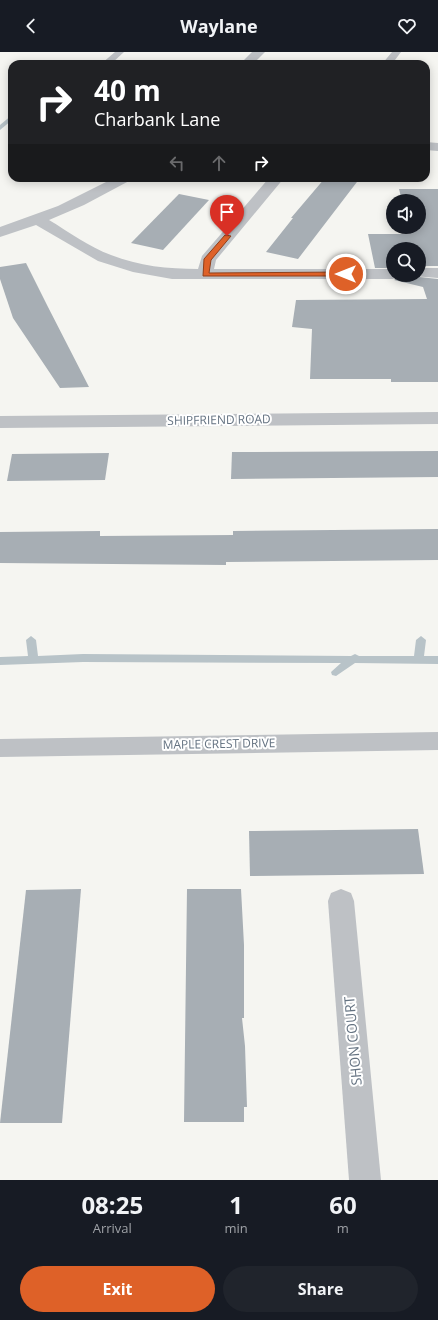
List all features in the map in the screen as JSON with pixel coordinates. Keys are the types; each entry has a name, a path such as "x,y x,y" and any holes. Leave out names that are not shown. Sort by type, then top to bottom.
{"street":[{"path":"250,60 259,52"},
{"path":"0,232 39,220 94,195 117,182"},
{"path":"205,275 208,259 274,182"},
{"path":"39,220 104,258 158,272 205,275 386,274"},
{"path":"426,274 438,273"},
{"name":"SHIPFRIEND ROAD","path":"0,422 438,418"},
{"name":"MAPLE CREST DRIVE","path":"0,748 333,741 438,741"},
{"name":"SHON COURT","path":"341,901 365,1180"}],"lane":[{"path":"111,60 120,52"},
{"path":"390,60 397,52"}],"building":[{"path":"322,182 357,182 298,259 266,252 293,218 291,218"},
{"path":"399,189 438,189 438,266 426,266 426,242 386,242 386,268 375,268 368,234 426,234 426,194 400,194"},
{"path":"179,194 209,200 163,250 131,243"},
{"path":"26,263 89,387 60,388 13,318 0,279 0,267"},
{"path":"426,278 438,279 438,382 391,382 391,379 310,379 312,329 292,327 296,300 427,299 423,287 402,282 426,282"},
{"path":"438,451 438,477 231,479 232,452"},
{"path":"109,453 105,480 7,481 12,454"},
{"path":"438,529 438,560 226,562 226,565 0,563 0,532 100,531 100,536 233,535 233,531"},
{"path":"418,829 424,874 250,876 249,831"},
{"path":"81,889 62,1123 0,1123 26,890"},
{"path":"187,889 241,889 244,945 244,1018 242,1018 245,1046 247,1107 244,1107 244,1122 184,1122"}],"waterway":[{"path":"0,128 8,121"},
{"path":"31,640 33,659"},
{"path":"418,660 421,640"},
{"path":"0,661 83,658 353,660"},
{"path":"336,672 353,660"},
{"path":"353,660 418,660"},
{"path":"418,660 438,660"}],"route":[{"path":"227,236 208,259 205,275 346,274"}]}
